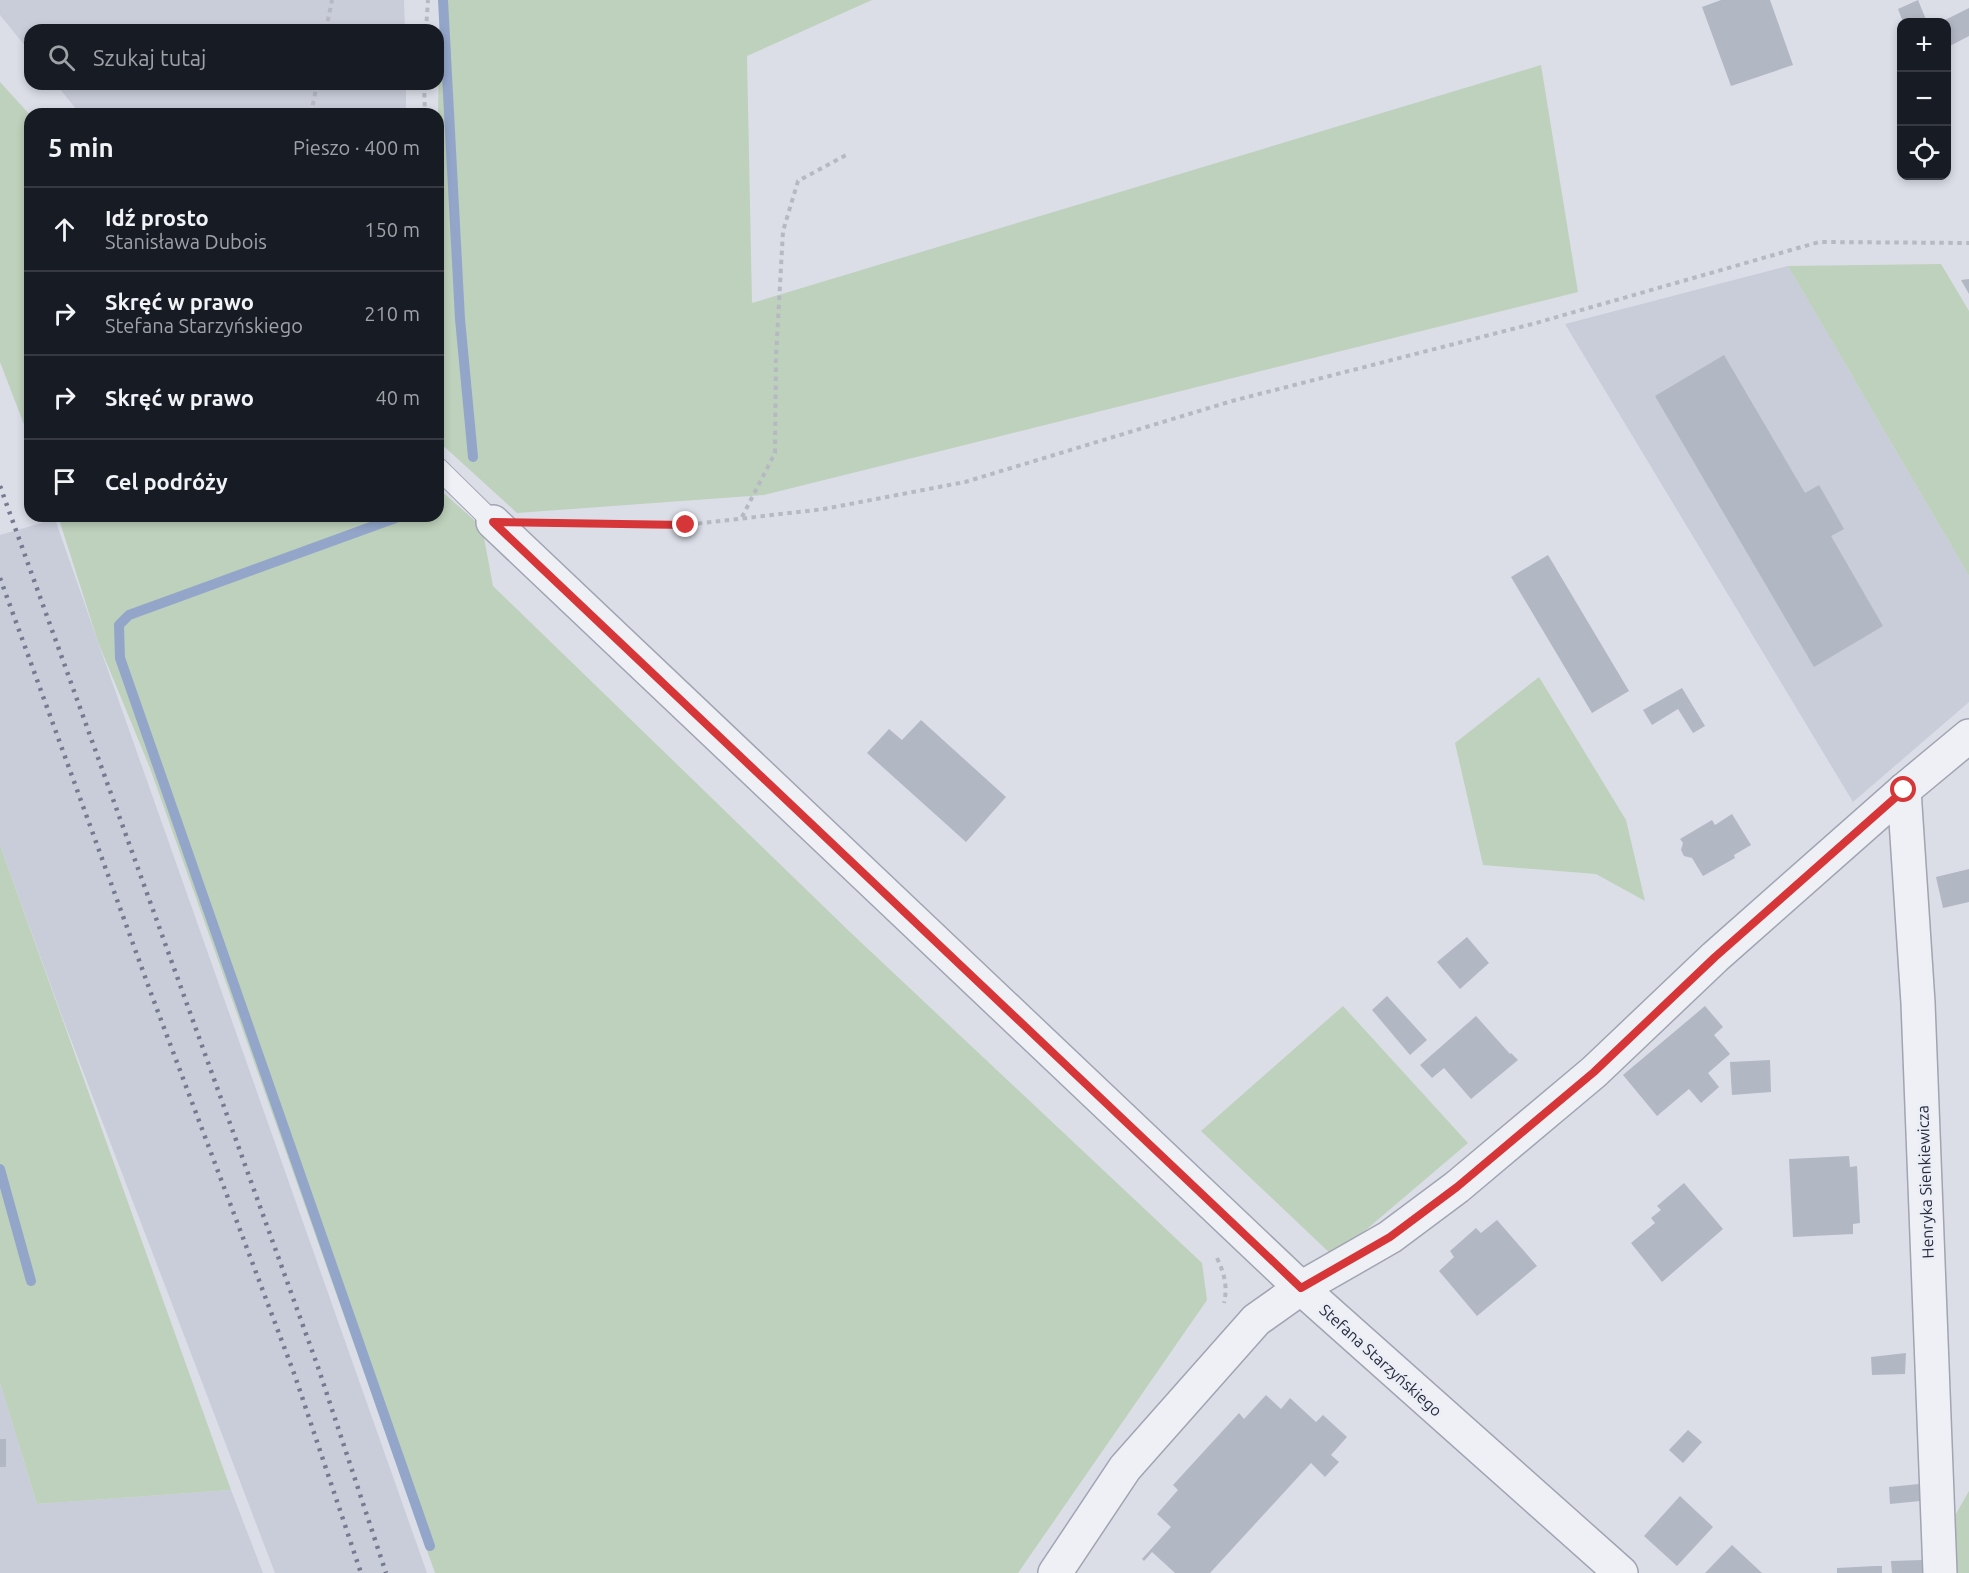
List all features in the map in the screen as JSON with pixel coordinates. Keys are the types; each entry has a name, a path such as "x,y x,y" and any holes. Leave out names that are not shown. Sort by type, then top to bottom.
{"street":[{"name":"Stefana Starzyńskiego","path":"493,522 1301,1288 1621,1573"},
{"path":"1055,1573 1125,1468 1256,1320 1301,1288 1390,1237 1457,1187 1594,1072 1715,957 1904,790 1969,736"},
{"name":"Henryka Sienkiewicza","path":"1904,790 1918,1014 1940,1573"}],"lane":[{"path":"444,474 493,522"}],"path":[{"path":"328,24 332,0"},
{"path":"426,24 428,0"},
{"path":"312,108 316,90"},
{"path":"424,90 425,108"},
{"path":"742,518 775,453 776,356 783,231 798,181 849,154"},
{"path":"493,522 686,525 824,509 965,482 1232,401 1536,323 1819,242 1969,243"},
{"path":"1215,1254 1225,1274 1227,1292 1222,1309"}],"shaded area":[{"path":"0,0 404,0 405,24 24,24 24,45 0,15"},
{"path":"61,90 406,90 406,108 75,108"},
{"path":"1788,266 1969,576 1969,702 1853,802 1565,324"},
{"path":"45,522 56,522 427,1573 275,1573 63,1019 0,845 0,535"},
{"path":"0,1383 37,1504 231,1490 263,1573 0,1573"}],"green space":[{"path":"440,0 872,0 747,56 752,303 1541,65 1578,292 764,495 517,513 444,446 444,108 438,108 438,90 444,90 444,24 440,24"},
{"path":"0,82 24,108 24,424 0,362"},
{"path":"1941,264 1969,311 1969,576 1788,266"},
{"path":"444,493 482,527 493,586 850,932 1202,1263 1207,1300 1018,1573 435,1573 150,768 98,642 60,522 444,522"},
{"path":"1539,677 1626,820 1645,901 1596,874 1483,865 1455,743"},
{"path":"0,845 231,1490 37,1504 0,1383"},
{"path":"1343,1006 1468,1143 1334,1257 1201,1131"},
{"path":"1969,1491 1969,1573 1954,1573 1952,1521"}],"building":[{"path":"1721,0 1770,0 1793,65 1731,86 1702,7"},
{"path":"1918,0 1925,18 1901,18 1898,9"},
{"path":"1969,8 1969,36 1951,45 1951,18 1949,18"},
{"path":"1969,279 1969,294 1961,280"},
{"path":"1724,355 1805,493 1819,485 1844,529 1831,536 1883,626 1814,667 1655,396"},
{"path":"1548,555 1629,691 1592,713 1511,577"},
{"path":"1682,688 1705,726 1693,733 1678,709 1652,725 1643,710"},
{"path":"921,720 1006,797 966,842 867,753 889,729 902,740"},
{"path":"1732,814 1751,845 1734,855 1735,858 1703,876 1692,858 1684,856 1681,850 1683,843 1680,839 1712,820 1715,825"},
{"path":"1969,869 1969,902 1943,908 1936,877"},
{"path":"1467,937 1489,963 1460,989 1437,962"},
{"path":"1387,996 1427,1040 1410,1055 1372,1010"},
{"path":"1705,1006 1723,1027 1714,1035 1730,1054 1708,1073 1719,1087 1701,1103 1689,1089 1657,1116 1623,1075"},
{"path":"1476,1016 1518,1060 1471,1099 1444,1068 1432,1078 1420,1065"},
{"path":"1770,1060 1771,1092 1732,1095 1730,1062"},
{"path":"1849,1156 1850,1167 1857,1166 1860,1223 1853,1224 1853,1234 1793,1237 1789,1159"},
{"path":"1684,1183 1723,1229 1662,1282 1631,1243 1655,1223 1651,1218 1661,1210 1657,1206"},
{"path":"1497,1220 1537,1266 1477,1316 1439,1271 1454,1257 1450,1251 1476,1228 1481,1233"},
{"path":"1906,1353 1905,1374 1872,1375 1871,1357"},
{"path":"1266,1395 1281,1409 1290,1398 1316,1422 1323,1415 1347,1437 1331,1455 1339,1462 1325,1477 1311,1463 1210,1573 1175,1573 1152,1552 1144,1561 1142,1559 1171,1527 1157,1514 1178,1490 1173,1485 1239,1413 1244,1419"},
{"path":"1688,1430 1702,1442 1683,1463 1669,1450"},
{"path":"0,1439 6,1439 6,1467 0,1467"},
{"path":"1919,1484 1920,1501 1890,1504 1889,1487"},
{"path":"1680,1496 1713,1527 1677,1566 1644,1536"},
{"path":"1732,1545 1762,1573 1705,1573"},
{"path":"1923,1560 1924,1573 1892,1573 1891,1561"},
{"path":"1882,1566 1882,1573 1837,1573 1837,1568"}],"waterway":[{"path":"443,0 460,319 473,457"},
{"path":"385,522 129,615 119,625 120,658 430,1546"},
{"path":"0,1169 31,1281"}],"railway":[{"path":"0,486 319,1370 386,1573"},
{"path":"0,578 152,996 295,1376 361,1573"}],"route":[{"path":"686,525 493,522 1301,1288 1390,1237 1457,1187 1594,1072 1715,957 1904,790"}]}
